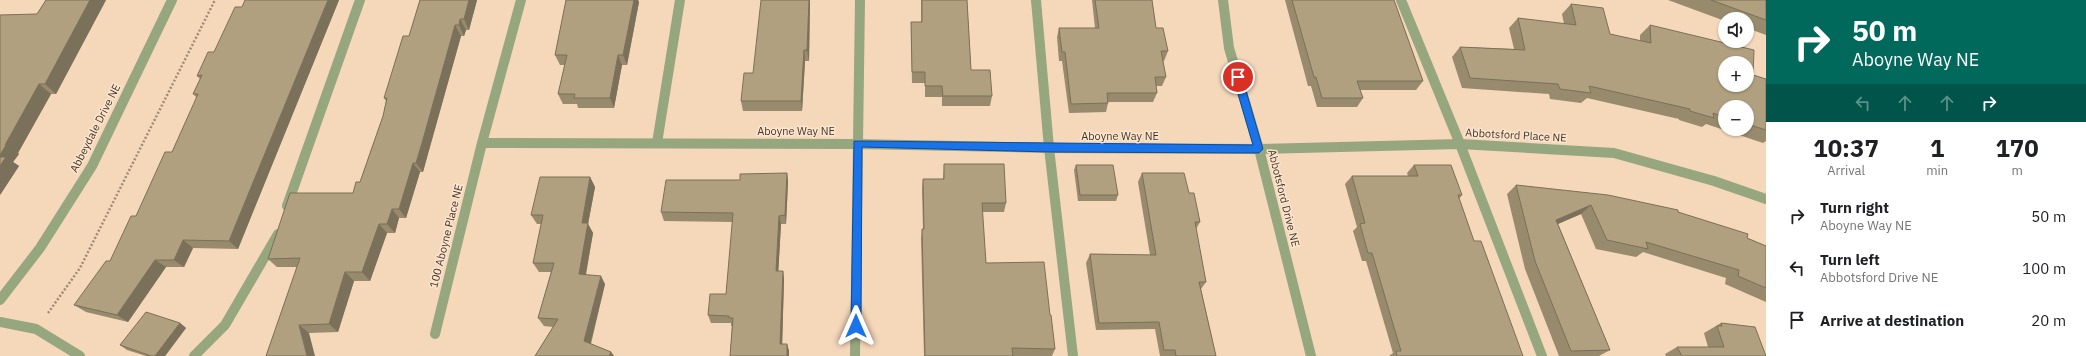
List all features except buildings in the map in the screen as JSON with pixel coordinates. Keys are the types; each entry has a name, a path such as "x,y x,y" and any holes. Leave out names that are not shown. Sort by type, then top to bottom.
{"street":[{"name":"Abbeydale Drive NE","path":"0,300 40,248 92,166 172,0"},
{"path":"194,356 225,325 276,239 360,0"},
{"path":"482,143 521,0"},
{"path":"657,143 680,0"},
{"path":"855,356 860,0"},
{"path":"1036,0 1049,148 1073,356"},
{"name":"Abbotsford Drive NE","path":"1223,0 1229,48 1259,149 1311,356"},
{"path":"1401,0 1460,144 1542,356"},
{"name":"Aboyne Way NE","path":"482,143 857,144 1049,148 1259,149"},
{"name":"100 Aboyne Place NE","path":"434,334 482,143"},
{"name":"Abbotsford Place NE","path":"1259,149 1460,144 1614,153 1714,181 1766,199"},
{"path":"0,322 36,329 80,356"}],"path":[{"path":"36,329 80,268 215,0"}],"route":[{"path":"856,326 857,144 1049,148 1259,149 1238,77"}]}
